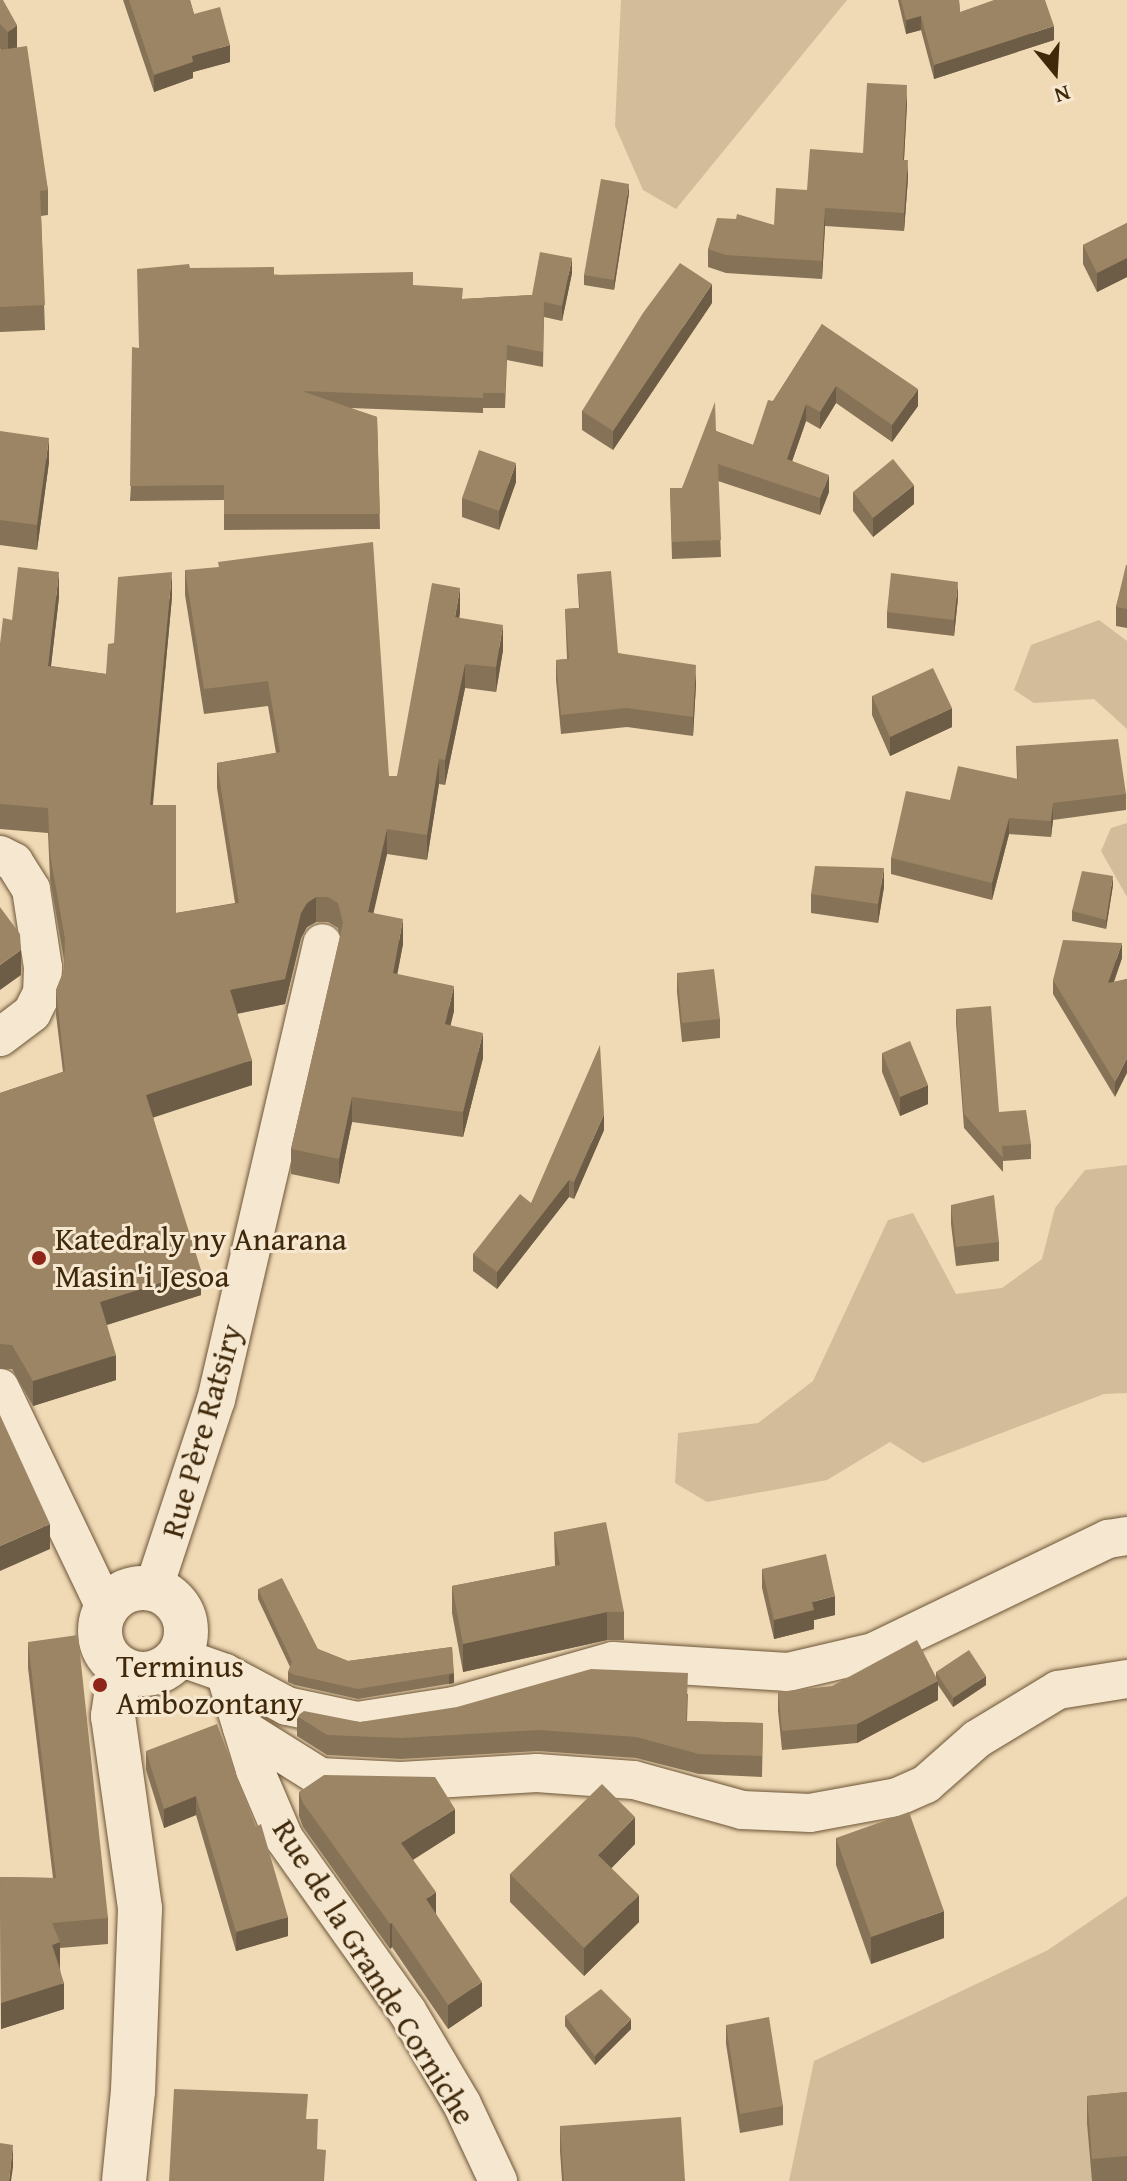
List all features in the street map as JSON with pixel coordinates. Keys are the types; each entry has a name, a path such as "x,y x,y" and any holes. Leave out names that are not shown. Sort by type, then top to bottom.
{"street":[{"path":"0,855 14,862 31,889 43,967 42,993 32,1013 0,1037"},
{"name":"Rue Père Ratsiry","path":"153,1590 213,1411 322,943"},
{"path":"0,1388 106,1609"},
{"path":"177,1656 225,1673 287,1706 357,1721 454,1706 613,1661 788,1672 873,1652 1108,1539 1127,1536"},
{"path":"131,1590 153,1590 172,1599 183,1617 185,1637 177,1656 157,1672 131,1673 120,1668 108,1656 101,1641 100,1624 112,1600 131,1590"},
{"path":"120,1668 113,1716 140,1909 133,2091 124,2181"},
{"name":"Rue de la Grande Corniche","path":"225,1673 242,1728 284,1838 407,2011 462,2104 498,2181"},
{"path":"242,1728 320,1777 401,1781 537,1773 634,1780 742,1810 810,1813 897,1797 926,1784 977,1739 1058,1690 1127,1679"}],"shaded area":[{"path":"621,0 847,0 676,209 643,190 615,126"},
{"path":"1099,620 1127,641 1127,729 1094,699 1034,703 1014,690 1031,645"},
{"path":"1127,823 1127,897 1101,851 1111,828"},
{"path":"1127,1165 1127,1393 1104,1394 923,1463 890,1442 827,1480 707,1502 675,1483 678,1433 758,1423 813,1381 888,1220 913,1213 956,1294 1002,1288 1042,1259 1055,1208 1085,1170"},
{"path":"1127,1896 1127,2181 789,2181 814,2061 1048,1950"}],"building":[{"path":"0,0 3,0 17,25 8,32 0,24"},
{"path":"129,0 190,0 194,14 220,7 230,45 192,56 193,62 154,75"},
{"path":"901,0 959,0 960,12 994,0 1045,0 1054,26 934,65 921,16 906,20"},
{"path":"27,46 48,190 40,191 45,305 0,307 0,50"},
{"path":"867,83 907,85 903,160 908,160 904,213 825,208 822,261 726,255 708,249 717,218 736,219 737,214 774,225 776,188 807,190 810,149 863,153"},
{"path":"601,179 629,184 614,280 584,275"},
{"path":"1127,223 1127,258 1097,273 1083,245"},
{"path":"540,252 572,258 562,306 544,302 543,352 507,345 505,393 483,393 483,398 302,391 377,417 380,514 224,514 224,485 130,486 132,347 139,348 137,269 189,264 190,268 274,267 274,275 413,272 413,285 463,288 462,299 532,295"},
{"path":"680,263 712,284 613,431 582,411 643,313"},
{"path":"822,324 918,389 892,425 836,386 820,412 806,404 787,459 829,475 820,498 718,464 721,540 672,542 670,488 682,488 715,402 716,431 753,445 768,400 773,401"},
{"path":"0,431 49,438 37,525 0,520"},
{"path":"479,450 516,463 499,511 462,498"},
{"path":"893,459 914,485 873,518 853,492"},
{"path":"373,542 389,776 397,776 432,583 460,588 455,617 503,625 496,667 465,664 445,760 439,759 427,835 387,829 368,912 403,919 393,973 454,986 445,1024 483,1033 463,1112 352,1097 339,1159 291,1149 343,923 338,903 328,897 316,897 307,903 301,913 285,979 230,990 252,1060 146,1095 201,1270 100,1302 116,1355 33,1381 12,1345 0,1344 0,1093 65,1071 56,990 64,970 65,939 50,854 48,808 0,804 0,644 3,618 12,620 18,567 59,572 48,666 106,674 108,644 114,643 118,577 172,572 150,805 176,805 176,913 239,903 217,763 280,752 268,681 204,689 185,570 219,567 218,562"},
{"path":"1127,565 1127,609 1116,607"},
{"path":"611,571 618,653 696,665 693,717 627,708 561,715 556,660 569,659 565,609 580,608 577,574"},
{"path":"891,573 958,582 954,620 887,612"},
{"path":"933,668 952,708 890,737 872,696"},
{"path":"1118,739 1126,794 1053,803 1051,821 1009,818 992,883 891,858 906,791 950,800 958,766 1018,779 1016,746"},
{"path":"815,866 884,868 878,904 811,894"},
{"path":"1082,871 1113,876 1106,920 1072,911"},
{"path":"0,907 20,934 21,950 0,965"},
{"path":"1063,940 1122,943 1108,983 1127,979 1127,1058 1115,1082 1053,980"},
{"path":"714,969 720,1019 682,1023 677,973"},
{"path":"991,1006 999,1112 1026,1110 1031,1144 1002,1146 1003,1158 964,1114 956,1009"},
{"path":"910,1041 928,1085 900,1097 882,1053"},
{"path":"600,1045 604,1114 574,1182 569,1180 497,1272 473,1254 520,1194 531,1203"},
{"path":"994,1195 999,1242 956,1247 951,1205"},
{"path":"0,1415 50,1524 0,1546"},
{"path":"606,1522 624,1612 607,1612 463,1644 452,1586 560,1565 554,1532"},
{"path":"826,1554 835,1596 812,1602 814,1610 774,1620 762,1569"},
{"path":"282,1578 318,1649 348,1661 452,1647 454,1673 358,1689 288,1672 292,1662 258,1589"},
{"path":"78,1635 108,1918 52,1923 60,1942 52,1945 64,1983 1,2003 0,1877 56,1878 28,1642"},
{"path":"917,1640 938,1681 857,1724 782,1731 778,1692 832,1686"},
{"path":"969,1650 986,1676 953,1698 936,1672"},
{"path":"591,1669 688,1673 686,1721 763,1723 762,1756 699,1754 636,1737 538,1730 401,1738 327,1735 297,1716 304,1711 360,1722 457,1707"},
{"path":"217,1724 256,1827 261,1824 288,1917 236,1932 196,1796 164,1809 146,1751"},
{"path":"324,1775 435,1777 455,1809 401,1843 436,1892 426,1899 482,1982 448,2005 303,1803 299,1792"},
{"path":"602,1784 635,1817 598,1855 639,1895 584,1948 510,1874"},
{"path":"909,1812 944,1911 871,1937 836,1838"},
{"path":"601,1989 631,2019 595,2056 565,2016"},
{"path":"769,2017 783,2106 740,2114 726,2025"},
{"path":"174,2089 308,2094 306,2119 318,2119 317,2149 326,2150 324,2181 169,2181"},
{"path":"1127,2092 1127,2156 1092,2159 1087,2096"},
{"path":"681,2117 685,2181 564,2181 560,2126"},
{"path":"0,2143 13,2145 9,2181 0,2181"}],"place":[{"name":"Katedraly ny Anarana Masin'i Jesoa","path":"39,1258"},
{"name":"Terminus Ambozontany","path":"100,1685"}]}
